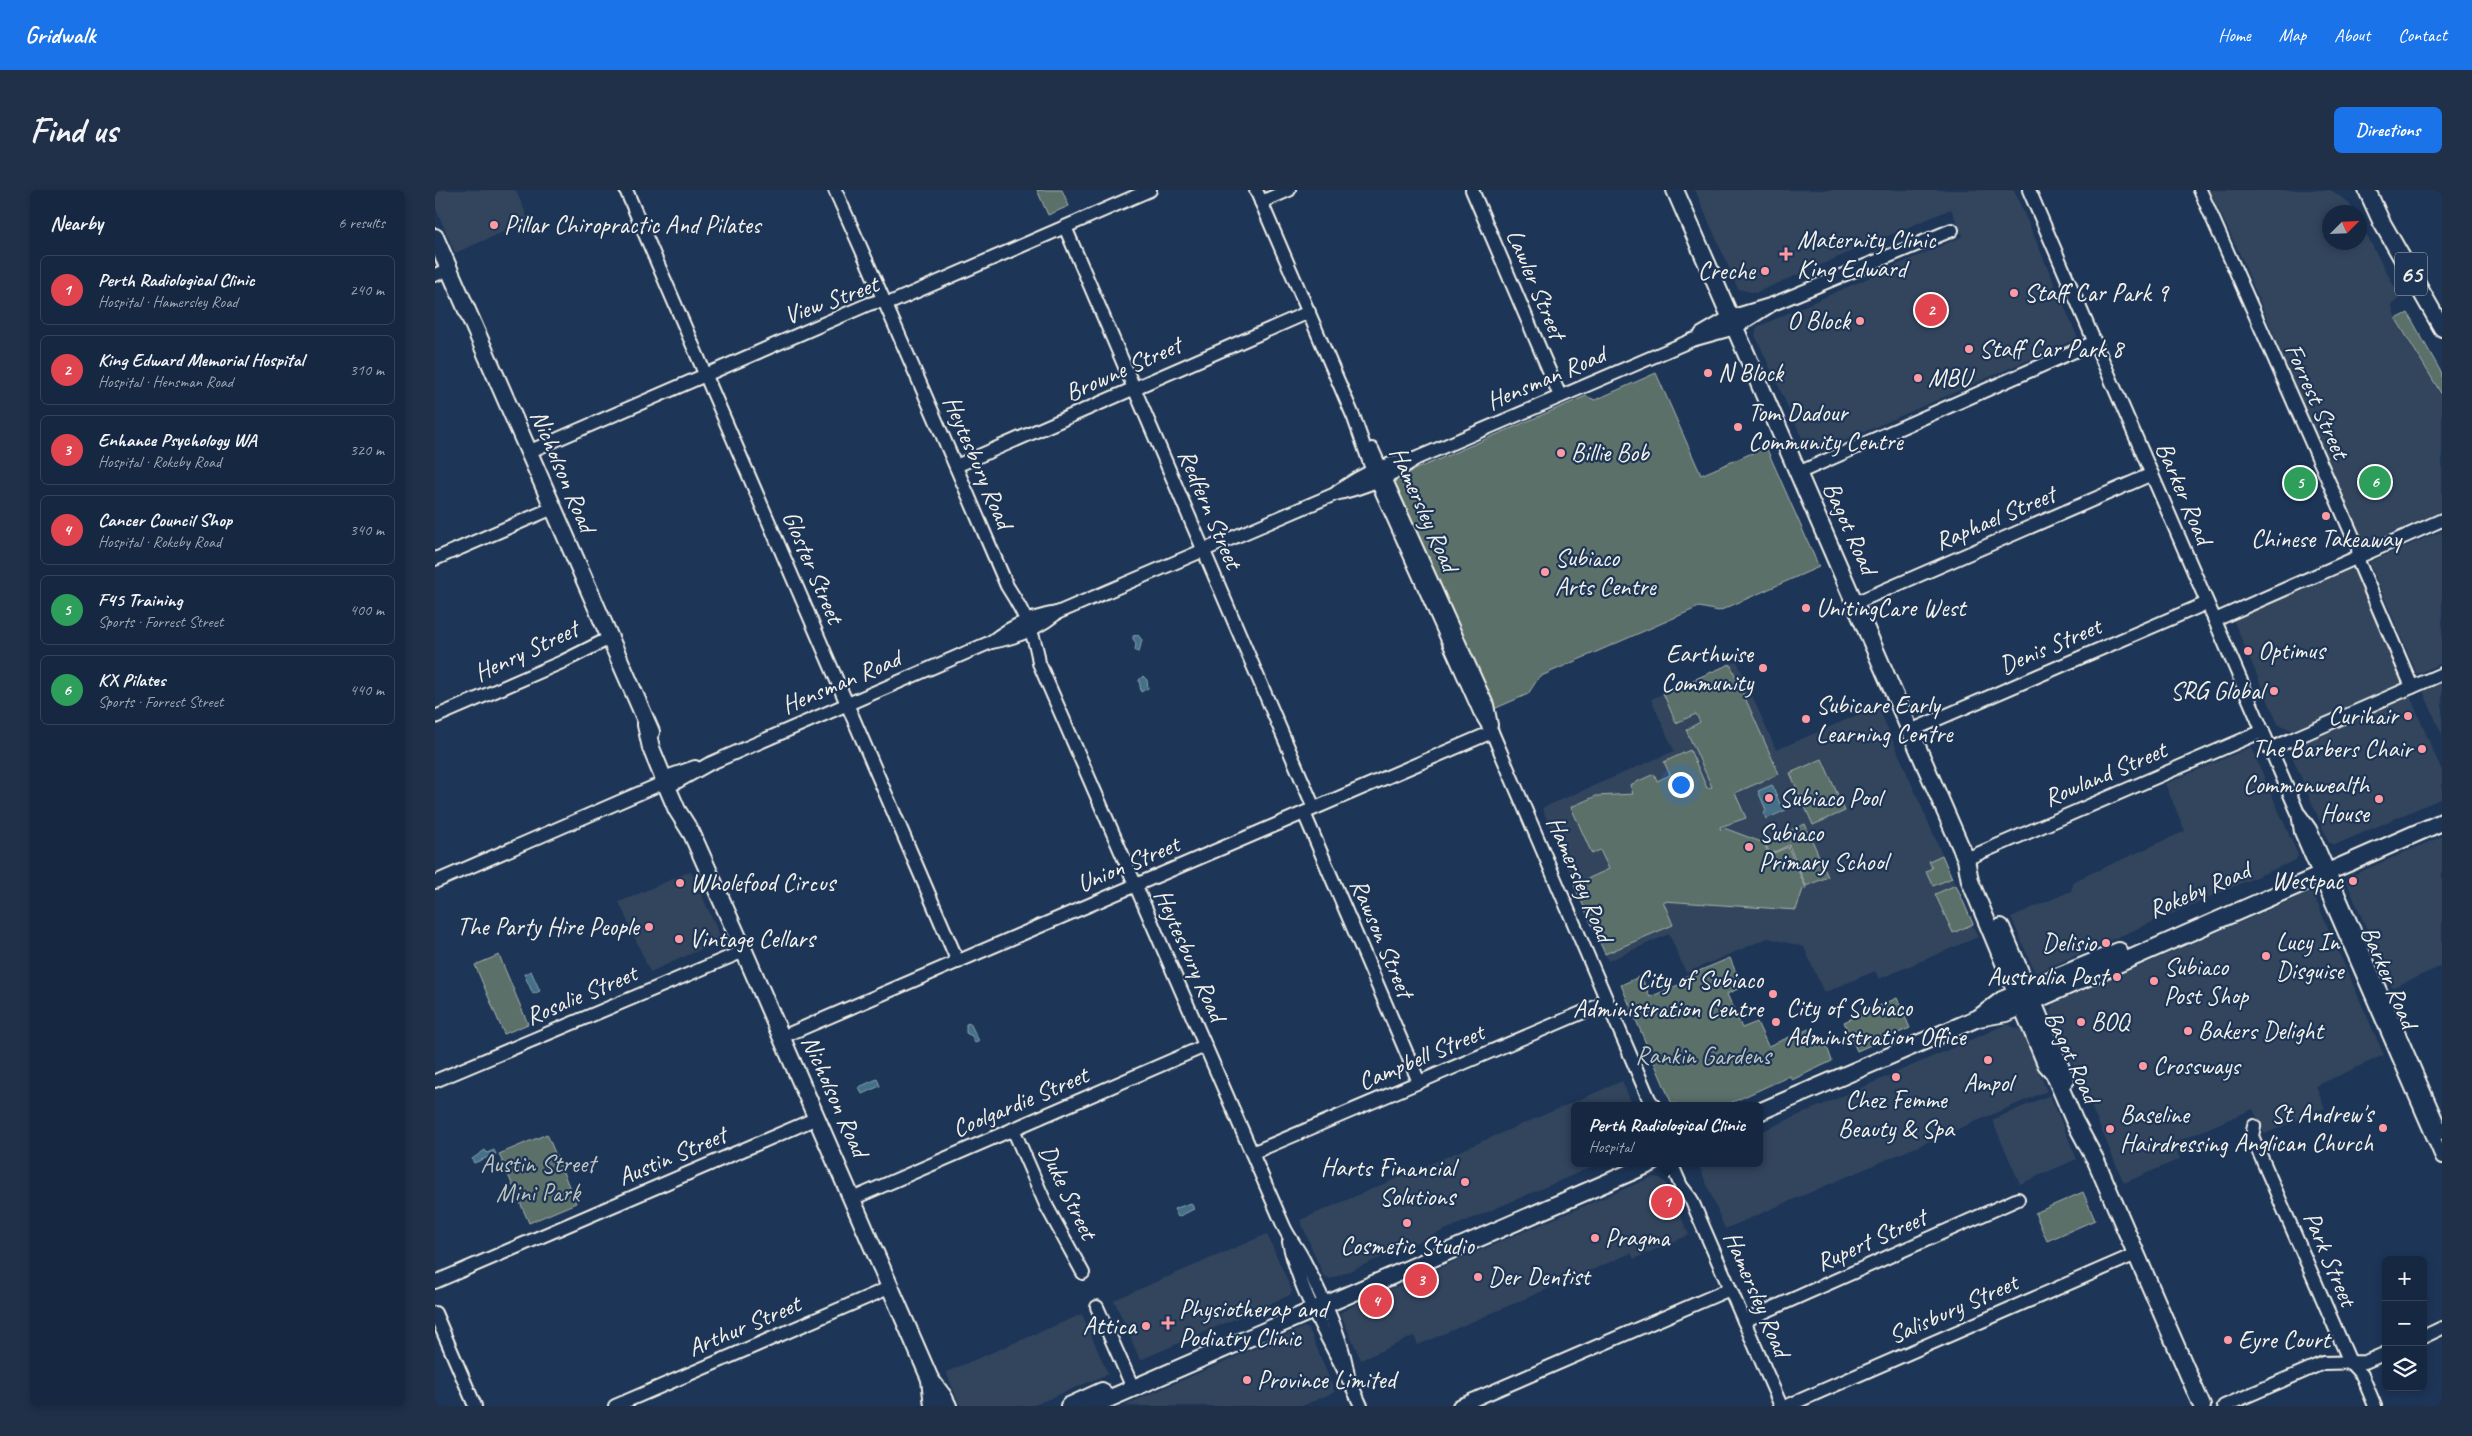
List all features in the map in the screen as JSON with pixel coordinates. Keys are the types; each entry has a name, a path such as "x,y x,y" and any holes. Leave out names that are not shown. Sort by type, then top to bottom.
{"main road":[{"name":"Bagot Road","path":"1675,190 1965,859 1970,881 1995,938 2025,998 2046,1064 2054,1073 2074,1120 2096,1161 2202,1406"},
{"path":"2356,190 2365,208 2381,220"},
{"name":"65","path":"2367,190 2381,220 2441,325"},
{"name":"Nicholson Road","path":"435,237 442,272 553,508 646,725 651,748 671,780 677,810 692,834 930,1379 948,1406"},
{"name":"Rokeby Road","path":"2323,869 2442,812"},
{"name":"Rokeby Road","path":"1763,1110 1978,1018 2006,1013 2025,998 2323,869 2442,822"},
{"path":"1069,1406 1131,1384 1317,1303 1618,1167"},
{"path":"1317,1303 1642,1167"},
{"name":"Nicholson Road","path":"930,1379 933,1406"},
{"path":"1092,1406 1131,1384"}],"street":[{"name":"Gloster Street","path":"626,190 957,962"},
{"name":"Heytesbury Road","path":"835,190 1024,627 1038,648 1039,663 1288,1236 1293,1258 1347,1360 1348,1377 1361,1406"},
{"name":"View Street","path":"528,452 876,302 893,302 1150,190"},
{"name":"Hamersley Road","path":"1255,190 1480,712 1492,732 1650,1102"},
{"path":"1261,202 1289,190"},
{"name":"Lawler Street","path":"1471,190 1560,396"},
{"name":"Barker Road","path":"2029,190 2263,731 2298,814 2301,832 2323,869 2442,1133"},
{"name":"Forrest Street","path":"2200,190 2358,548 2359,563 2412,687"},
{"name":"Redfern Street","path":"1065,227 1203,550 1309,811"},
{"name":"Hensman Road","path":"435,882 1203,550 1335,494 1355,490 1400,461 1417,458 1773,304 1951,230"},
{"name":"Browne Street","path":"956,466 1309,312"},
{"path":"1798,473 2095,342"},
{"name":"Raphael Street","path":"1855,603 2152,474"},
{"path":"435,559 553,508"},
{"path":"2215,620 2442,520"},
{"name":"Denis Street","path":"1910,731 2207,603"},
{"name":"Henry Street","path":"435,717 562,662 609,639"},
{"path":"2270,748 2442,674"},
{"name":"Rowland Street","path":"1965,859 2263,731"},
{"name":"Union Street","path":"782,1037 1492,732"},
{"name":"Rawson Street","path":"1309,811 1419,1082"},
{"name":"Barker Road","path":"2323,869 2442,1157"},
{"name":"Rosalie Street","path":"435,1081 744,951"},
{"name":"Campbell Street","path":"1252,1154 1607,1002"},
{"name":"Coolgardie Street","path":"852,1199 1205,1046"},
{"name":"Austin Street","path":"435,1282 817,1118"},
{"name":"Park Street","path":"2254,1126 2253,1136 2350,1362 2362,1375 2375,1406"},
{"name":"Duke Street","path":"1013,1129 1047,1207 1083,1273"},
{"name":"Hamersley Road","path":"1673,1167 1681,1186 1691,1199 1781,1406"},
{"name":"Hamersley Road","path":"1683,1167 1689,1182 1691,1199"},
{"name":"Rupert Street","path":"1743,1321 2017,1199"},
{"name":"Salisbury Street","path":"1787,1406 2136,1254"},
{"name":"Arthur Street","path":"615,1406 891,1287"},
{"path":"1459,1406 1730,1289"},
{"path":"1097,1307 1131,1384"},
{"path":"435,1313 475,1406"},
{"path":"2427,1334 2442,1328"},
{"path":"2225,1406 2323,1363 2365,1362 2382,1355"}],"shaded area":[{"path":"435,190 516,190 529,221 455,253 435,207"},
{"path":"1695,190 2014,190 2078,338 1821,451 1807,449 1755,335 1757,327 1963,236 1951,209 1755,293 1738,289"},
{"path":"2209,190 2331,190 2349,203 2350,205 2322,205 2322,250 2367,250 2367,236 2400,297 2392,305 2396,320 2442,397 2442,511 2363,545 2238,250"},
{"path":"2442,531 2442,663 2417,674 2369,562"},
{"path":"2354,564 2405,683 2294,731 2278,724 2232,617"},
{"path":"1138,635 1142,640 1139,652 1135,651 1136,643 1133,639 1133,636"},
{"name":"Subiaco Primary School","path":"1737,661 1776,750 1878,706 1978,937 1879,979 1875,971 1824,993 1804,947 1768,938 1686,973 1669,934 1608,961 1542,808 1674,751 1651,699"},
{"path":"1143,676 1147,680 1148,688 1141,692 1139,680"},
{"path":"2442,682 2442,735 2423,691"},
{"path":"2410,696 2442,771 2442,798 2335,845 2329,843 2289,749"},
{"path":"2251,747 2298,855 2296,860 2035,973 2011,917 2071,891 2074,881 2185,831 2165,784"},
{"name":"Subiaco Pool","path":"1772,785 1780,804 1784,805 1786,810 1766,819 1764,814 1766,810 1758,791"},
{"path":"2442,836 2442,966 2392,988 2346,881 2348,877"},
{"path":"691,871 722,940 650,972 619,902"},
{"path":"2312,891 2384,1055 2316,1086 2325,1108 2265,1134 2253,1109 2174,1143 2180,1159 2124,1183 2050,1011 2053,1004"},
{"path":"531,971 540,991 533,994 524,974"},
{"path":"970,1023 979,1041 975,1043 972,1036 966,1033 966,1024"},
{"path":"2007,1024 2021,1030 2047,1091 1725,1229 1700,1167 1763,1167 1763,1131"},
{"path":"877,1079 880,1086 862,1094 859,1087"},
{"path":"1622,1081 1631,1102 1573,1102"},
{"path":"2050,1095 2077,1159 2020,1184 1992,1120"},
{"path":"1571,1103 1571,1167 1592,1167 1331,1279 1323,1275 1300,1220"},
{"path":"485,1150 487,1153 494,1150 496,1154 474,1163 472,1159"},
{"path":"1652,1177 1660,1178 1666,1183 1689,1235 1634,1259 1631,1253 1418,1345 1414,1336 1361,1360 1340,1313 1360,1302"},
{"path":"1191,1203 1194,1209 1178,1217 1174,1209"},
{"path":"1267,1234 1292,1291 1290,1295 1140,1360 1114,1300"},
{"path":"1082,1314 1108,1374 1032,1406 960,1406 946,1372"},
{"path":"1304,1327 1309,1329 1335,1392 1302,1406 1123,1406"}],"green space":[{"path":"1037,190 1062,190 1069,206 1048,215"},
{"path":"2408,313 2442,374 2442,395 2396,319"},
{"path":"1656,373 1701,475 1766,447 1819,567 1719,611 1699,607 1539,677 1528,694 1494,709 1393,479 1586,396 1595,400"},
{"path":"1730,664 1779,774 1735,793 1746,818 1720,827 1721,830 1724,828 1764,843 1769,855 1788,847 1806,888 1803,889 1796,910 1663,901 1673,925 1605,954 1574,885 1609,869 1600,850 1592,854 1571,807 1596,796 1633,794 1630,785 1654,774 1657,781 1670,775 1664,762 1690,750 1707,788 1712,787 1686,730 1700,722 1696,714 1676,723 1663,693"},
{"path":"1822,759 1845,811 1813,825 1790,773"},
{"path":"1805,824 1828,877 1806,886 1789,845 1770,854 1764,841"},
{"path":"1942,855 1952,878 1933,886 1926,871 1932,868 1929,861"},
{"path":"1956,885 1973,924 1953,933 1935,894"},
{"path":"499,955 528,1024 504,1034 475,965"},
{"name":"Rankin Gardens","path":"1730,958 1742,987 1727,994 1742,1028 1757,1022 1768,1046 1809,1029 1815,1043 1825,1041 1832,1061 1792,1080 1790,1076 1733,1102 1671,1102 1621,985 1641,976 1650,997 1683,983 1682,978"},
{"path":"1897,998 1910,1028 1857,1051 1844,1022"},
{"name":"Austin Street Mini Park","path":"547,1134 576,1203 529,1223 499,1154"},
{"path":"2083,1192 2095,1220 2047,1241 2035,1213"}],"place":[{"name":"Pillar Chiropractic And Pilates","path":"494,225"},
{"name":"Maternity Clinic King Edward","path":"1786,254"},
{"name":"Creche","path":"1765,271"},
{"name":"Staff Car Park 9","path":"2014,293"},
{"name":"King Edward Memorial Hospital","path":"1931,310"},
{"name":"O Block","path":"1860,321"},
{"name":"Staff Car Park 8","path":"1969,349"},
{"name":"N Block","path":"1708,373"},
{"name":"MBU","path":"1918,378"},
{"name":"Tom Dadour Community Centre","path":"1738,427"},
{"name":"Billie Bob","path":"1561,453"},
{"name":"KX Pilates","path":"2375,482"},
{"name":"F45 Training","path":"2300,483"},
{"name":"Chinese Takeaway","path":"2326,516"},
{"name":"Subiaco Arts Centre","path":"1545,572"},
{"name":"UnitingCare West","path":"1806,608"},
{"name":"Optimus","path":"2248,651"},
{"name":"Earthwise Community","path":"1763,668"},
{"name":"SRG Global","path":"2274,691"},
{"name":"Curihair","path":"2408,716"},
{"name":"Subicare Early Learning Centre","path":"1806,719"},
{"name":"The Barbers Chair","path":"2422,749"},
{"name":"Subiaco Pool","path":"1769,798"},
{"name":"Commonwealth House","path":"2379,799"},
{"name":"Subiaco Primary School","path":"1749,847"},
{"name":"Westpac","path":"2353,881"},
{"name":"Wholefood Circus","path":"680,883"},
{"name":"The Party Hire People","path":"649,927"},
{"name":"Vintage Cellars","path":"679,939"},
{"name":"Delisio","path":"2106,943"},
{"name":"Lucy In Disguise","path":"2266,956"},
{"name":"Australia Post","path":"2117,977"},
{"name":"Subiaco Post Shop","path":"2154,981"},
{"name":"City of Subiaco Administration Centre","path":"1773,994"},
{"name":"City of Subiaco Administration Office","path":"1776,1022"},
{"name":"BOQ","path":"2081,1022"},
{"name":"Bakers Delight","path":"2188,1031"},
{"name":"Ampol","path":"1988,1060"},
{"name":"Crossways","path":"2143,1066"},
{"name":"Chez Femme Beauty & Spa","path":"1896,1077"},
{"name":"St Andrew's Anglican Church","path":"2383,1128"},
{"name":"Baseline Hairdressing","path":"2110,1129"},
{"name":"Harts Financial Solutions","path":"1465,1182"},
{"name":"Perth Radiological Clinic","path":"1667,1202"},
{"name":"Cosmetic Studio","path":"1407,1223"},
{"name":"Pragma","path":"1595,1238"},
{"name":"Der Dentist","path":"1478,1277"},
{"name":"Enhance Psychology WA","path":"1421,1280"},
{"name":"Cancer Council Shop","path":"1376,1301"},
{"name":"Physiotherap and Podiatry Clinic","path":"1168,1323"},
{"name":"Attica","path":"1146,1326"},
{"name":"Eyre Court","path":"2228,1340"},
{"name":"Province Limited","path":"1247,1380"}]}
